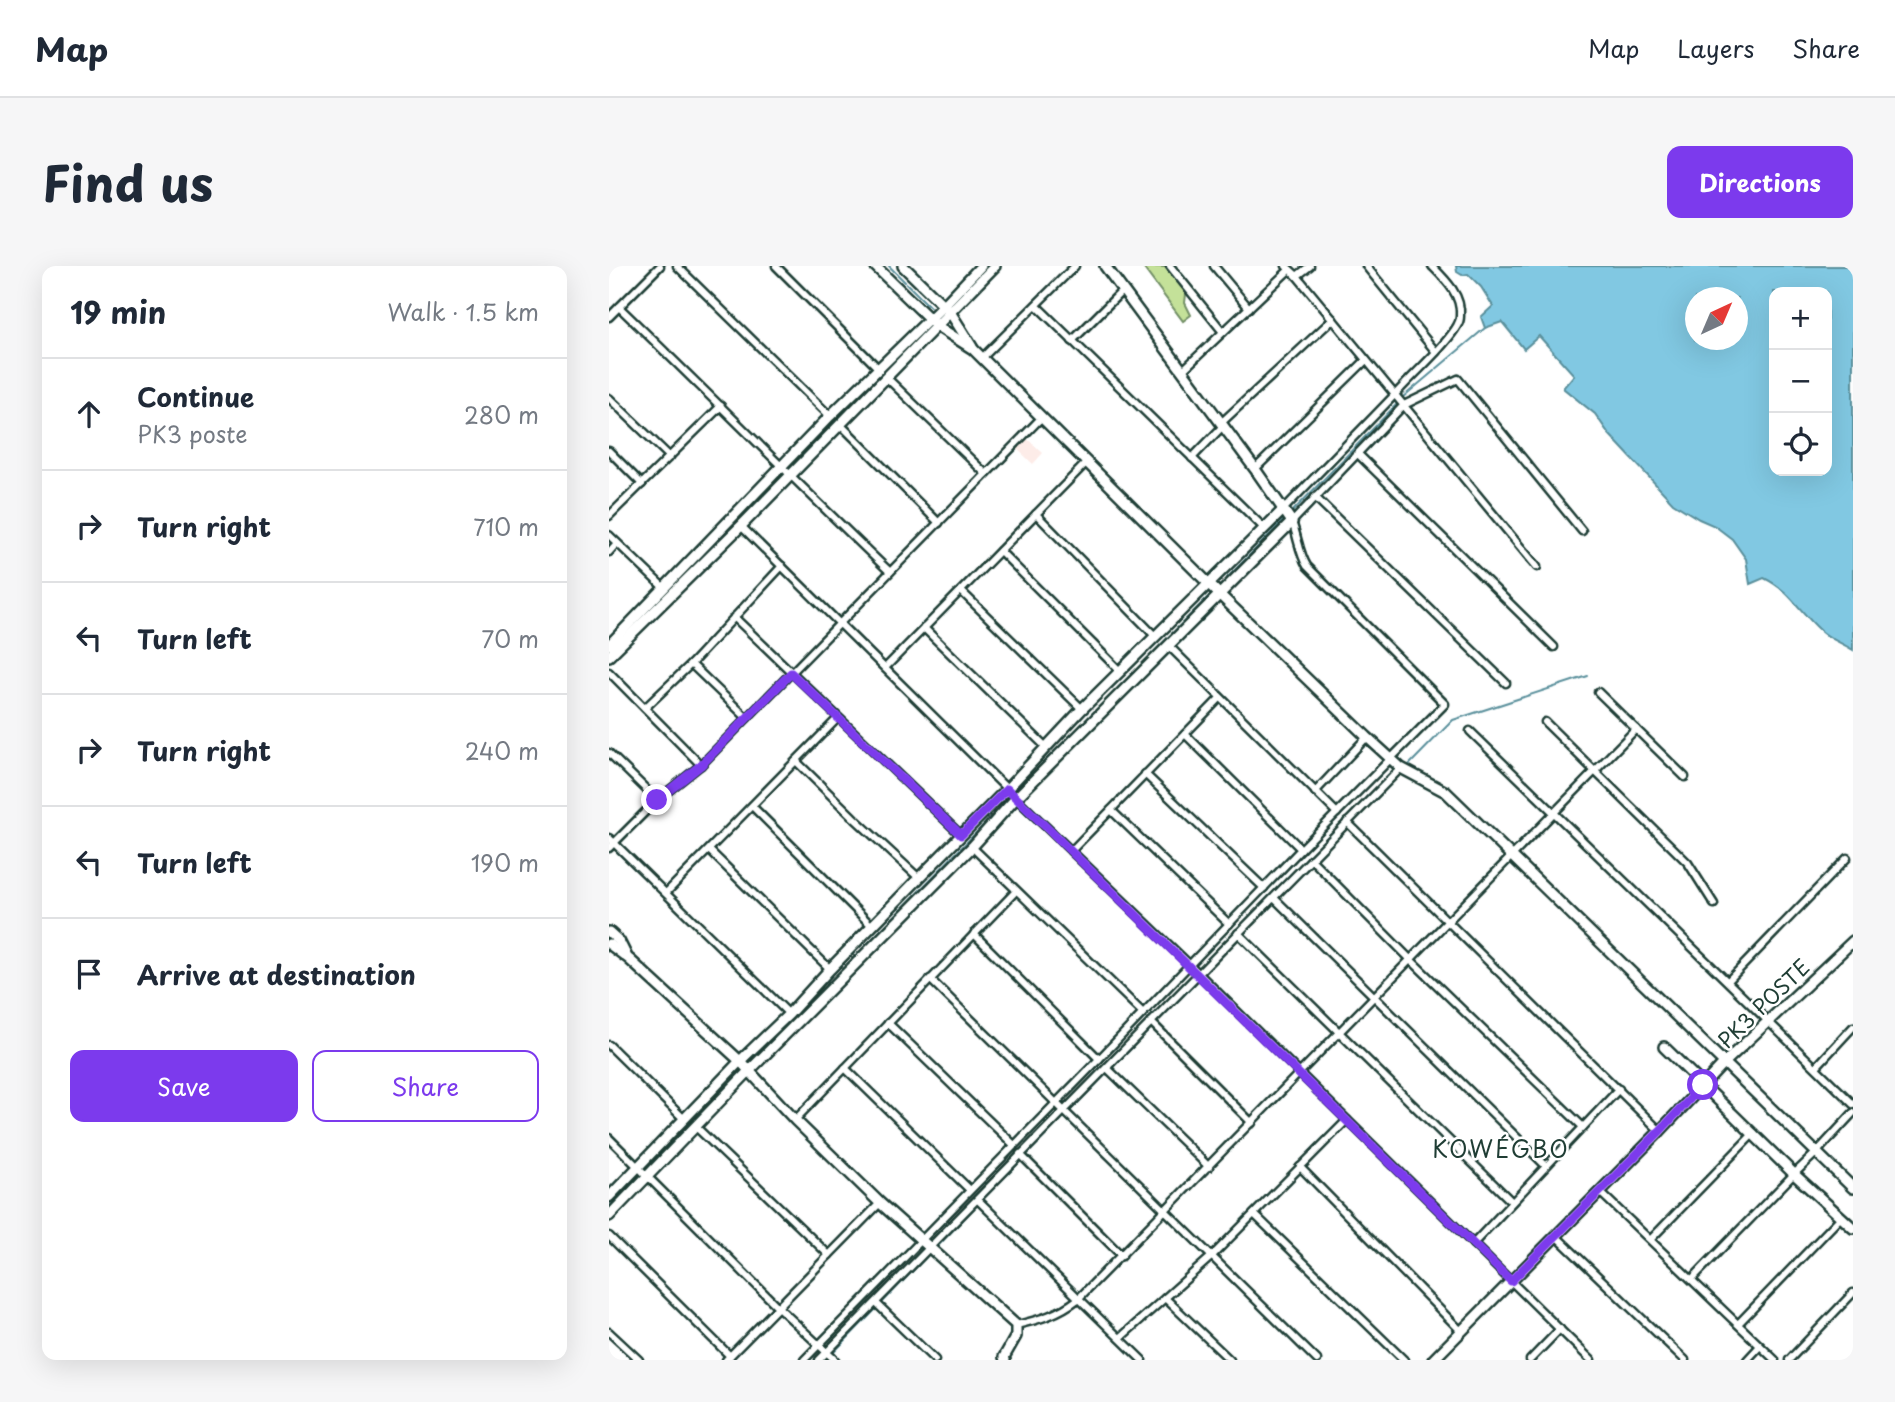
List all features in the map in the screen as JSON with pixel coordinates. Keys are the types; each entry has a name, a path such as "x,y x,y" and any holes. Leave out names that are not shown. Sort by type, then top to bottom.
{"street":[{"path":"609,317 660,266"},
{"path":"677,266 830,416"},
{"path":"776,266 878,368"},
{"path":"875,266 937,326 973,349"},
{"path":"904,266 947,309 973,349 1219,594 1401,768 1446,792 1853,1188"},
{"path":"609,656 937,326 981,266"},
{"path":"609,645 878,368 929,318 947,309 995,266"},
{"path":"982,358 1075,266"},
{"path":"804,1360 1445,704 1312,573 1303,560 1292,523 1105,266"},
{"path":"1170,266 1223,332"},
{"path":"1214,266 1249,308"},
{"path":"1297,276 1310,266"},
{"path":"1366,266 1436,352"},
{"path":"609,1197 1082,709 1265,529 1436,352 1458,325 1460,308 1449,283 1431,266"},
{"path":"1182,371 1288,268 1537,567"},
{"path":"1072,341 1123,290"},
{"path":"1036,305 1265,529"},
{"path":"619,307 890,572"},
{"path":"1192,458 1222,424 1332,320"},
{"path":"1255,469 1366,360"},
{"path":"887,378 986,474"},
{"path":"609,1216 972,847 1016,798 1292,523 1404,405 1458,379 1581,531"},
{"path":"609,398 670,457"},
{"path":"609,516 721,406"},
{"path":"789,1014 611,843 657,800 701,765 1042,417"},
{"path":"840,424 939,523"},
{"path":"609,451 642,484"},
{"path":"1358,454 1554,647"},
{"path":"885,668 1087,462"},
{"path":"1315,498 1506,683"},
{"path":"1036,514 1155,636"},
{"path":"741,526 1591,1360"},
{"path":"609,535 663,587"},
{"path":"609,552 617,543"},
{"path":"1000,551 1121,672"},
{"path":"645,708 691,664 782,566"},
{"path":"961,591 1082,709"},
{"path":"734,617 961,835"},
{"path":"925,628 1046,747"},
{"path":"1170,647 1337,813"},
{"path":"691,664 747,718"},
{"path":"609,672 701,765"},
{"path":"1598,692 1685,777"},
{"path":"1070,851 1220,698"},
{"path":"666,894 838,718"},
{"path":"1545,722 1688,863 1714,904"},
{"path":"1016,1325 1051,1315 1078,1299 1636,729"},
{"path":"1470,731 1853,1104"},
{"path":"1185,734 1301,849"},
{"path":"1315,792 1367,737"},
{"path":"609,753 657,800"},
{"path":"796,761 919,878"},
{"path":"819,1360 1401,768"},
{"path":"1145,774 1264,888"},
{"path":"752,806 872,926"},
{"path":"1111,810 1229,924"},
{"path":"1347,822 1660,1131"},
{"path":"972,847 1143,1013"},
{"path":"709,850 830,969"},
{"path":"1728,981 1847,858"},
{"path":"1311,859 1583,1127"},
{"path":"795,1120 1016,891"},
{"path":"1274,898 1546,1166"},
{"path":"609,932 612,946 740,1061 795,1120 880,1203 1016,1325 1016,1336 1004,1359"},
{"path":"1238,933 1512,1202"},
{"path":"974,934 1099,1059"},
{"name":"PK3 POSTE","path":"1433,1360 1724,1063 1853,941"},
{"path":"930,979 1317,1360"},
{"path":"1151,1022 1252,1123"},
{"path":"888,1023 1014,1145"},
{"path":"1816,1067 1853,1027"},
{"path":"609,1045 684,1119"},
{"path":"1664,1047 1853,1228"},
{"path":"1105,1052 1115,1061"},
{"path":"845,1068 970,1189"},
{"path":"1107,1068 1209,1167"},
{"path":"1473,1244 1619,1089"},
{"path":"1692,1279 1853,1114"},
{"path":"1120,1338 1211,1257 1347,1120"},
{"path":"696,1127 829,1255"},
{"path":"1651,1239 1753,1133"},
{"path":"609,1138 778,1307 835,1360"},
{"path":"1020,1154 1122,1256"},
{"path":"1300,1167 1461,1331"},
{"path":"1600,1192 1775,1360"},
{"path":"978,1200 1142,1360"},
{"path":"609,1236 728,1358 880,1203"},
{"path":"1254,1214 1404,1360"},
{"path":"1738,1324 1842,1217"},
{"path":"1556,1236 1685,1360"},
{"path":"1789,1360 1853,1293"},
{"path":"1165,1298 1230,1360"},
{"path":"876,1303 935,1360"},
{"path":"1530,1360 1560,1329"},
{"path":"609,1332 639,1360"},
{"path":"1747,1360 1760,1346"}],"shaded area":[{"path":"1024,436 1043,453 1033,464 1014,446"}],"green space":[{"path":"1142,266 1166,267 1184,290 1185,303 1191,315 1183,321"}],"water":[{"path":"1456,266 1853,266 1853,650 1824,633 1773,583 1764,578 1750,584 1746,559 1732,539 1715,526 1673,503 1609,434 1595,414 1563,388 1574,375 1539,336 1524,349 1502,322 1485,328 1481,317 1493,306 1481,287 1468,274 1457,272"}],"waterway":[{"path":"889,266 930,307"},
{"path":"1403,397 1485,328"},
{"path":"793,463 885,369"},
{"path":"1291,513 1397,404"},
{"path":"694,563 779,476"},
{"path":"1227,578 1285,519"},
{"path":"1020,788 1211,594"},
{"path":"1408,766 1453,720 1588,676"},
{"path":"1316,859 1398,776"},
{"path":"752,1062 1010,798"},
{"path":"1243,934 1312,863"},
{"path":"1204,974 1239,938"},
{"path":"1069,1112 1200,978"},
{"path":"647,1168 741,1072"},
{"path":"983,1199 1065,1116"},
{"path":"609,1207 642,1174"},
{"path":"937,1247 979,1203"},
{"path":"880,1305 930,1253"},
{"path":"833,1353 876,1309"}],"district":[{"name":"KOWÉGBO","path":"1501,1148"}],"route":[{"path":"657,800 701,765 791,673 961,835 1007,789 1511,1281 1703,1085"}]}
